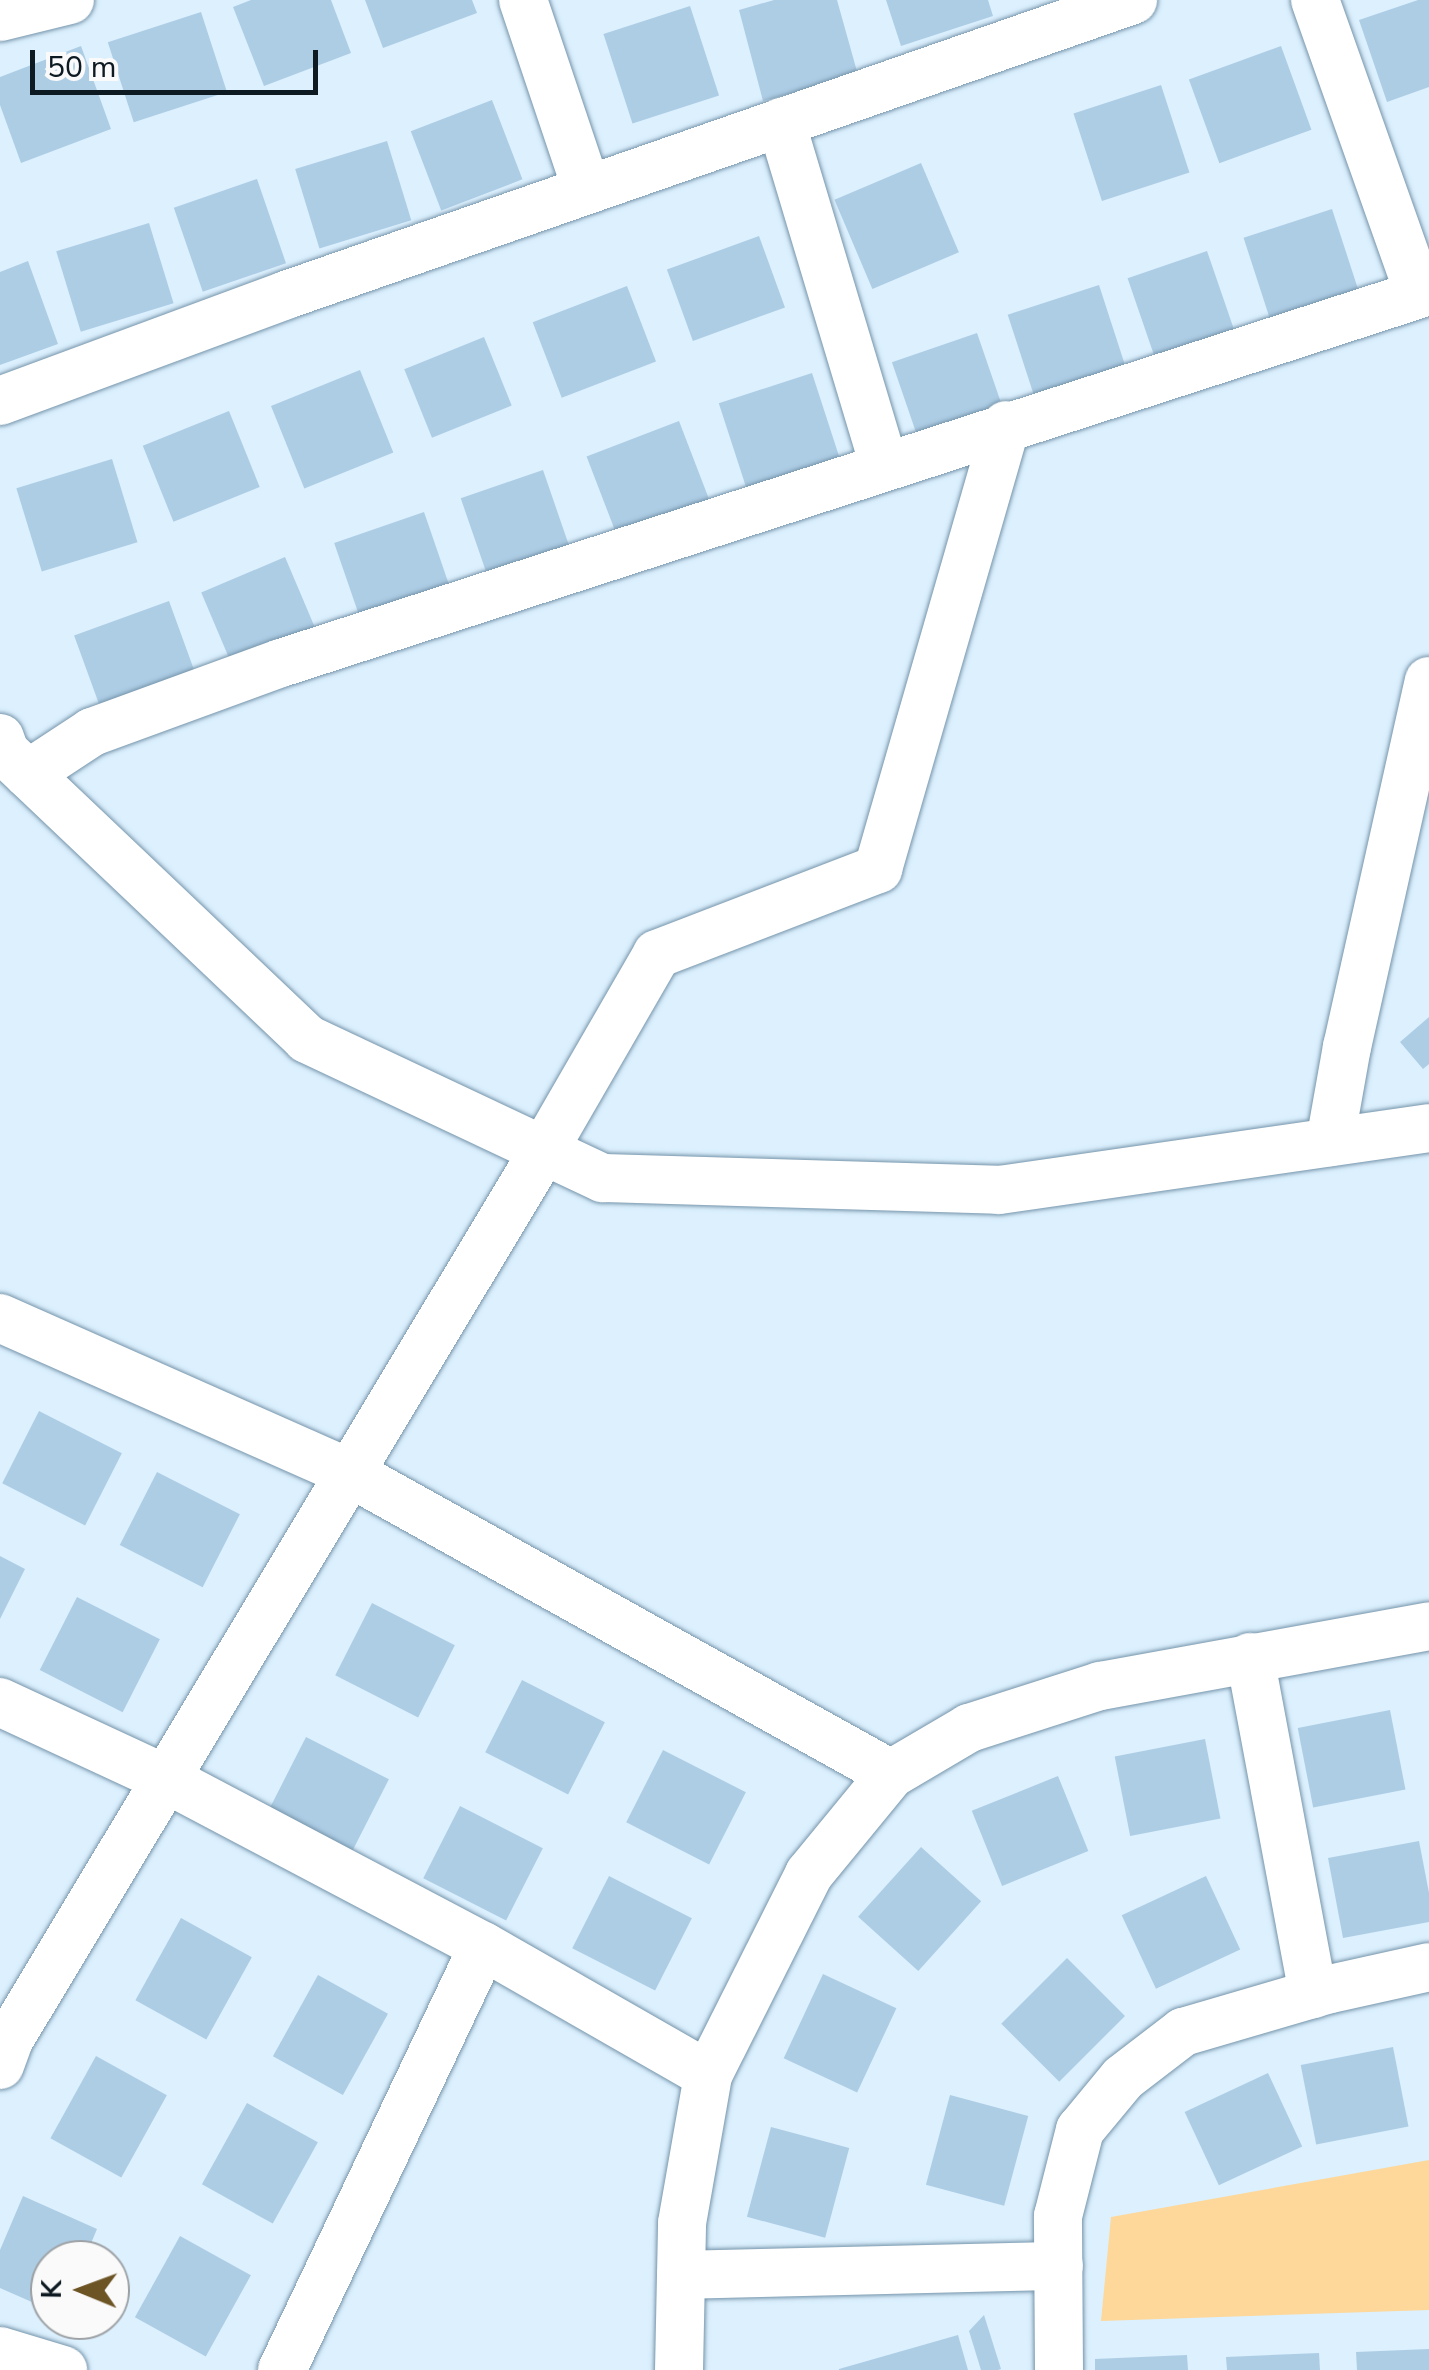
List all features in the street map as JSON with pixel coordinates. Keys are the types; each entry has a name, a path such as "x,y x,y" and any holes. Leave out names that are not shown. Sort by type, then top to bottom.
{"street":[{"path":"0,17 70,0"},
{"path":"523,0 587,190"},
{"path":"0,401 587,190 1133,0"},
{"path":"1315,0 1424,292 281,663 14,756 306,1039 604,1178 999,1190 1429,1128"},
{"path":"782,122 884,465"},
{"path":"0,2065 9,2040 544,1150 657,954 878,869 1006,426"},
{"path":"1330,1142 1347,1047 1429,681"},
{"path":"0,1318 350,1473 891,1774"},
{"path":"679,2370 682,2223 708,2076 809,1874 891,1774 969,1728 1100,1686 1429,1626"},
{"path":"1250,1656 1313,1994"},
{"path":"0,1702 166,1779 483,1946 708,2076"},
{"path":"282,2370 483,1946"},
{"path":"1059,2370 1058,2216 1080,2130 1123,2078 1184,2032 1313,1994 1429,1967"},
{"path":"681,2275 1059,2266"},
{"path":"0,2351 64,2370"}],"shaded area":[{"path":"1429,2160 1429,2310 1101,2321 1111,2217"}],"building":[{"path":"251,0 331,0 351,53 264,86 233,7"},
{"path":"365,0 472,0 477,13 383,48"},
{"path":"774,0 837,0 858,75 763,101 739,10"},
{"path":"886,0 988,0 993,16 901,46"},
{"path":"1418,0 1429,0 1429,87 1387,102 1359,20"},
{"path":"690,6 719,95 633,124 603,34"},
{"path":"201,12 227,92 134,122 108,42"},
{"path":"81,46 111,129 21,163 0,105 0,77"},
{"path":"1281,46 1311,130 1219,163 1189,80"},
{"path":"1161,85 1189,172 1102,201 1074,113"},
{"path":"492,100 522,179 441,211 411,131"},
{"path":"387,141 411,220 319,248 295,169"},
{"path":"921,163 959,252 872,289 834,200"},
{"path":"257,179 286,263 203,292 174,208"},
{"path":"1332,209 1359,292 1270,320 1244,238"},
{"path":"149,223 174,303 81,332 56,251"},
{"path":"759,236 785,307 693,341 667,270"},
{"path":"1207,251 1237,339 1158,366 1128,278"},
{"path":"28,261 58,344 0,365 0,272"},
{"path":"1099,285 1128,373 1036,403 1008,315"},
{"path":"627,286 656,362 562,398 533,322"},
{"path":"977,333 1004,411 919,441 892,362"},
{"path":"484,337 512,406 432,438 404,369"},
{"path":"360,370 393,453 304,488 271,406"},
{"path":"812,373 842,464 748,495 719,403"},
{"path":"229,411 260,487 173,522 143,446"},
{"path":"679,421 712,508 620,543 587,456"},
{"path":"112,459 137,542 42,571 16,488"},
{"path":"543,470 573,556 490,584 461,498"},
{"path":"424,512 452,594 363,625 334,543"},
{"path":"285,557 317,632 233,668 201,593"},
{"path":"169,601 198,680 103,714 74,636"},
{"path":"1429,1017 1429,1064 1423,1069 1400,1042"},
{"path":"39,1411 122,1453 85,1525 2,1483"},
{"path":"157,1472 240,1514 203,1587 120,1545"},
{"path":"0,1556 25,1569 0,1619"},
{"path":"77,1597 160,1639 123,1712 40,1670"},
{"path":"372,1603 455,1645 418,1717 335,1675"},
{"path":"522,1680 605,1722 568,1794 485,1752"},
{"path":"1390,1710 1405,1790 1313,1807 1298,1728"},
{"path":"306,1737 389,1779 352,1851 269,1809"},
{"path":"1205,1739 1220,1819 1130,1836 1115,1757"},
{"path":"663,1750 746,1792 709,1864 626,1822"},
{"path":"1058,1776 1088,1851 1002,1886 972,1811"},
{"path":"460,1806 543,1848 506,1920 423,1878"},
{"path":"1419,1841 1429,1893 1429,1922 1343,1938 1328,1858"},
{"path":"921,1847 981,1901 918,1971 858,1917"},
{"path":"609,1876 692,1918 655,1990 572,1948"},
{"path":"1206,1876 1240,1949 1156,1989 1122,1915"},
{"path":"181,1918 252,1957 206,2039 135,2000"},
{"path":"1067,1958 1125,2016 1059,2082 1001,2024"},
{"path":"823,1974 896,2008 857,2093 784,2058"},
{"path":"318,1975 388,2014 343,2095 273,2056"},
{"path":"1393,2047 1408,2127 1316,2144 1301,2065"},
{"path":"96,2056 167,2095 121,2177 50,2138"},
{"path":"1268,2073 1302,2146 1219,2185 1185,2112"},
{"path":"950,2095 1028,2116 1004,2206 926,2185"},
{"path":"247,2103 318,2142 273,2224 202,2184"},
{"path":"771,2127 849,2148 825,2238 747,2217"},
{"path":"23,2196 97,2229 92,2240 30,2240 30,2301 0,2288 0,2250"},
{"path":"180,2236 251,2275 206,2357 135,2317"},
{"path":"984,2315 1001,2369 998,2370 981,2370 969,2331"},
{"path":"958,2335 968,2370 839,2370 839,2369"},
{"path":"1429,2349 1429,2370 1357,2370 1356,2352"},
{"path":"1319,2353 1320,2370 1227,2370 1226,2357"},
{"path":"1187,2355 1188,2370 1095,2370 1095,2359"}]}
